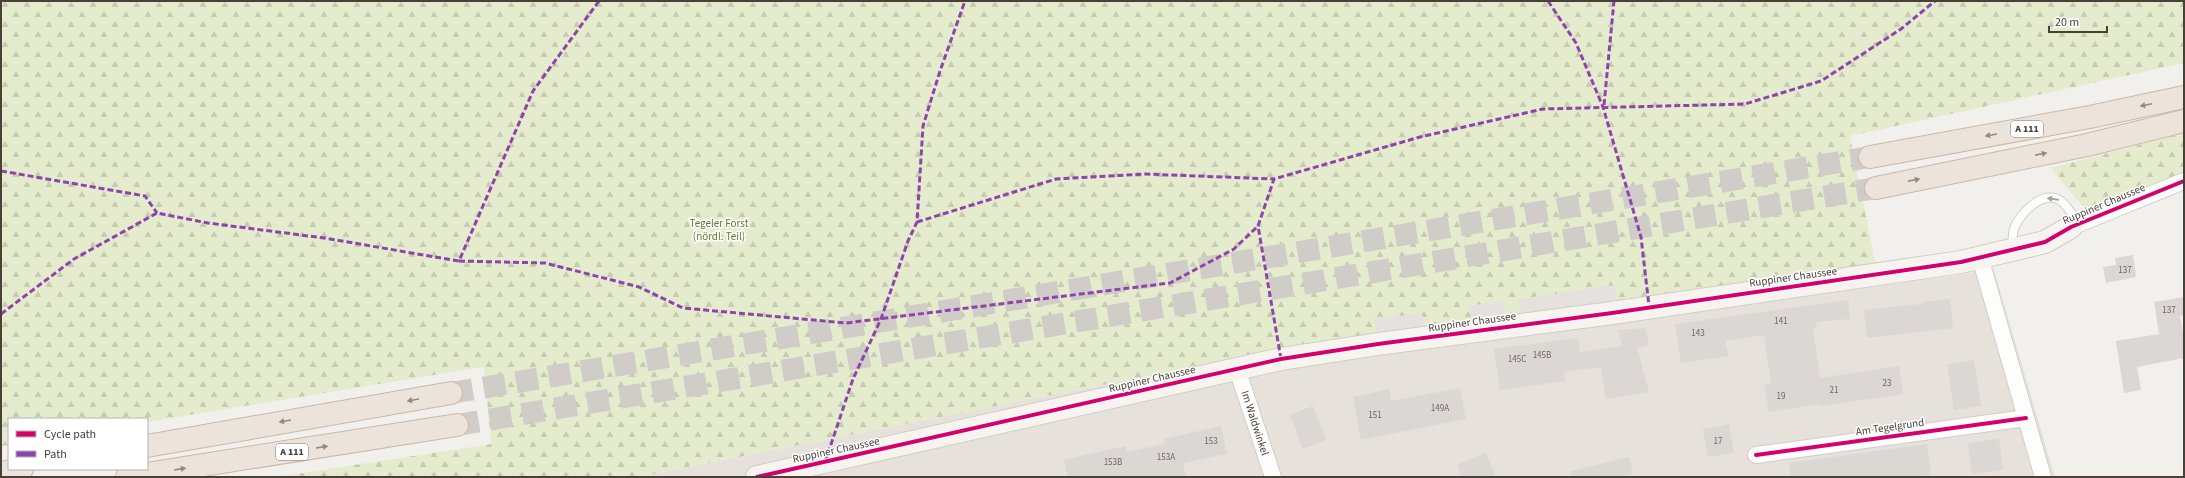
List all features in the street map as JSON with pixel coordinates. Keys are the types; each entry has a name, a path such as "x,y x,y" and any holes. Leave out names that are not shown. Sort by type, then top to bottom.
{"highway":[{"name":"A 111","path":"1870,158 2082,119 2184,97"},
{"path":"1876,188 2087,145 2184,121"},
{"path":"148,446 451,393"},
{"name":"A 111","path":"127,477 457,425"},
{"path":"1,472 15,470"}],"street":[{"name":"Ruppiner Chaussee","path":"757,477 1281,359 1373,344 1925,268 1980,257 2045,242 2071,227 2184,181"},
{"path":"1980,257 2043,477"},
{"name":"Im Waldwinkel","path":"1237,369 1273,477"},
{"name":"Am Tegelgrund","path":"1756,455 2026,418"}],"lane":[{"name":"Ruppiner Chaussee","path":"2012,249 2014,228 2028,209 2039,199 2051,197 2060,200 2073,215 2071,227"}],"shaded area":[{"path":"1994,270 2055,477 637,477 1300,346 1789,298"},
{"path":"1614,285 1617,300 1521,313 1519,299"},
{"path":"1503,301 1505,316 1471,320 1469,306"},
{"path":"1422,313 1424,327 1376,334 1375,319"}],"green space":[{"name":"Tegeler Forst (nördl. Teil)","path":"1,1 2184,1 2184,63 1850,136 1876,267 1300,346 637,477 276,477 491,444 484,367 148,422 148,418 8,418 8,445 1,446"},
{"path":"2184,133 2184,181 2092,218 2051,168"}],"building":[{"path":"2133,255 2136,277 2106,283 2103,267 2116,265 2115,258"},
{"path":"2184,297 2184,315 2180,316 2184,339 2184,358 2137,367 2141,390 2124,393 2116,341 2159,334 2154,302"},
{"path":"1950,299 1953,328 1867,338 1864,310 1921,304 1921,302"},
{"path":"1848,300 1850,319 1816,322 1817,327 1813,328 1820,378 1899,366 1903,394 1769,412 1764,385 1771,384 1764,335 1725,341 1729,356 1681,363 1675,324"},
{"path":"1645,328 1649,345 1637,348 1649,392 1606,399 1601,367 1564,372 1565,381 1500,390 1494,349 1578,338 1580,352 1622,346 1618,330"},
{"path":"1974,360 1981,406 1954,410 1947,364"},
{"path":"1460,388 1466,419 1361,440 1353,397 1389,389 1391,401"},
{"path":"1313,406 1326,440 1303,449 1290,415"},
{"path":"1729,424 1734,453 1708,457 1703,429"},
{"path":"1221,426 1227,454 1183,463 1186,477 1068,477 1064,460 1125,446 1127,452 1165,444 1164,439"},
{"path":"1999,439 2003,470 1972,474 1968,443"},
{"path":"1927,444 1931,475 1914,477 1791,477 1789,463"},
{"path":"1486,453 1496,477 1462,477 1457,465"},
{"path":"1629,457 1633,474 1618,477 1571,477 1571,471"}],"tunnel":[{"path":"451,393 1870,157"},
{"path":"457,425 1876,188"}],"marked path":[{"path":"1,314 74,259 157,213 208,223 324,238 459,261 533,91 599,1"},
{"path":"825,462 853,379 881,319 908,241 917,222 923,126 940,71 965,1"},
{"path":"1548,1 1576,43 1603,107 1641,237 1649,306"},
{"path":"1604,105 1614,1"},
{"path":"1281,359 1258,226 1274,179 1420,137 1543,109 1745,104 1821,81 1901,29 1935,1"},
{"path":"1,171 145,196 157,213"},
{"path":"917,222 1056,179 1145,174 1274,179"},
{"path":"459,261 545,263 639,287 683,308 846,323 1170,283 1234,249 1258,226"}],"cycle path":[{"path":"757,477 1281,359 1378,344 1612,313 1961,262 2045,242 2071,227 2184,181"},
{"path":"1756,455 2026,418"}]}
